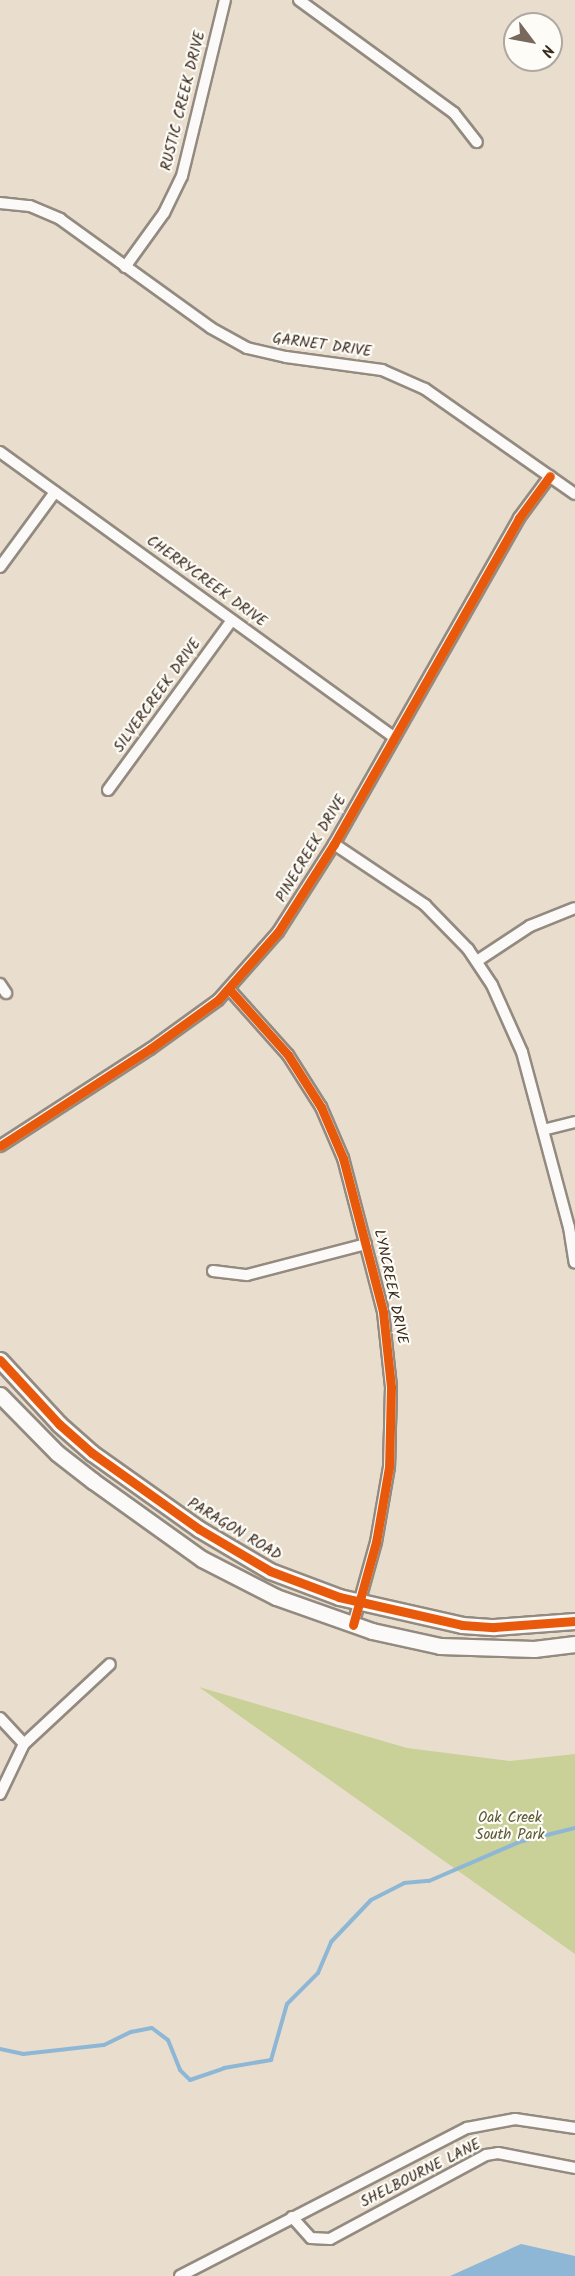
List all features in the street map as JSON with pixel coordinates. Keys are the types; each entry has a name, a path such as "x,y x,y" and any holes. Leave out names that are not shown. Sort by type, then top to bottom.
{"street":[{"name":"RUSTIC CREEK DRIVE","path":"125,267 164,213 182,176 225,0"},
{"path":"299,0 454,113 477,142"},
{"name":"GARNET DRIVE","path":"0,202 46,212 211,328 247,348 286,357 382,370 425,389 575,494"},
{"name":"CHERRYCREEK DRIVE","path":"0,452 394,737"},
{"name":"PINECREEK DRIVE","path":"0,1146 150,1049 229,989 278,932 334,844 519,519 550,476"},
{"path":"0,567 55,492"},
{"name":"SILVERCREEK DRIVE","path":"108,790 232,620"},
{"path":"334,844 425,904 477,961 510,1019 543,1130 575,1263"},
{"path":"477,961 530,926 575,908"},
{"name":"LYNCREEK DRIVE","path":"229,989 288,1055 321,1107 343,1158 383,1312 390,1362 390,1448 382,1513 353,1625"},
{"path":"543,1130 575,1122"},
{"path":"213,1270 247,1275 366,1244"},
{"name":"PARAGON ROAD","path":"0,1360 59,1424 92,1453 199,1529 270,1571 360,1602 462,1625 494,1627 575,1621"},
{"path":"0,1395 57,1453 202,1559 276,1597 353,1625 440,1646 534,1649 575,1644"},
{"path":"0,1794 24,1744 110,1664"},
{"path":"0,1718 24,1744"},
{"name":"SHELBOURNE LANE","path":"180,2276 292,2217 483,2122 515,2119 575,2128"},
{"name":"SHELBOURNE LANE","path":"292,2217 311,2238 330,2239 486,2155 498,2153 575,2168"}],"green space":[{"name":"Oak Creek South Park","path":"199,1687 407,1748 510,1761 575,1754 575,1954"}],"water":[{"path":"521,2244 575,2256 575,2276 450,2276"}],"waterway":[{"path":"0,2049 23,2054 104,2045 131,2032 152,2028 168,2040 180,2070 190,2080 224,2068 271,2060 287,2004 318,1973 331,1942 371,1900 404,1883 429,1881 519,1842 575,1828"}],"cycle path":[{"path":"0,1146 150,1049 218,1000 278,932 334,844 519,518 550,476"},
{"path":"229,989 288,1055 321,1107 343,1158 383,1312 391,1387 389,1467 376,1542 353,1625"},
{"path":"0,1360 59,1424 92,1453 199,1529 270,1571 339,1597 462,1625 494,1627 575,1621"}]}
